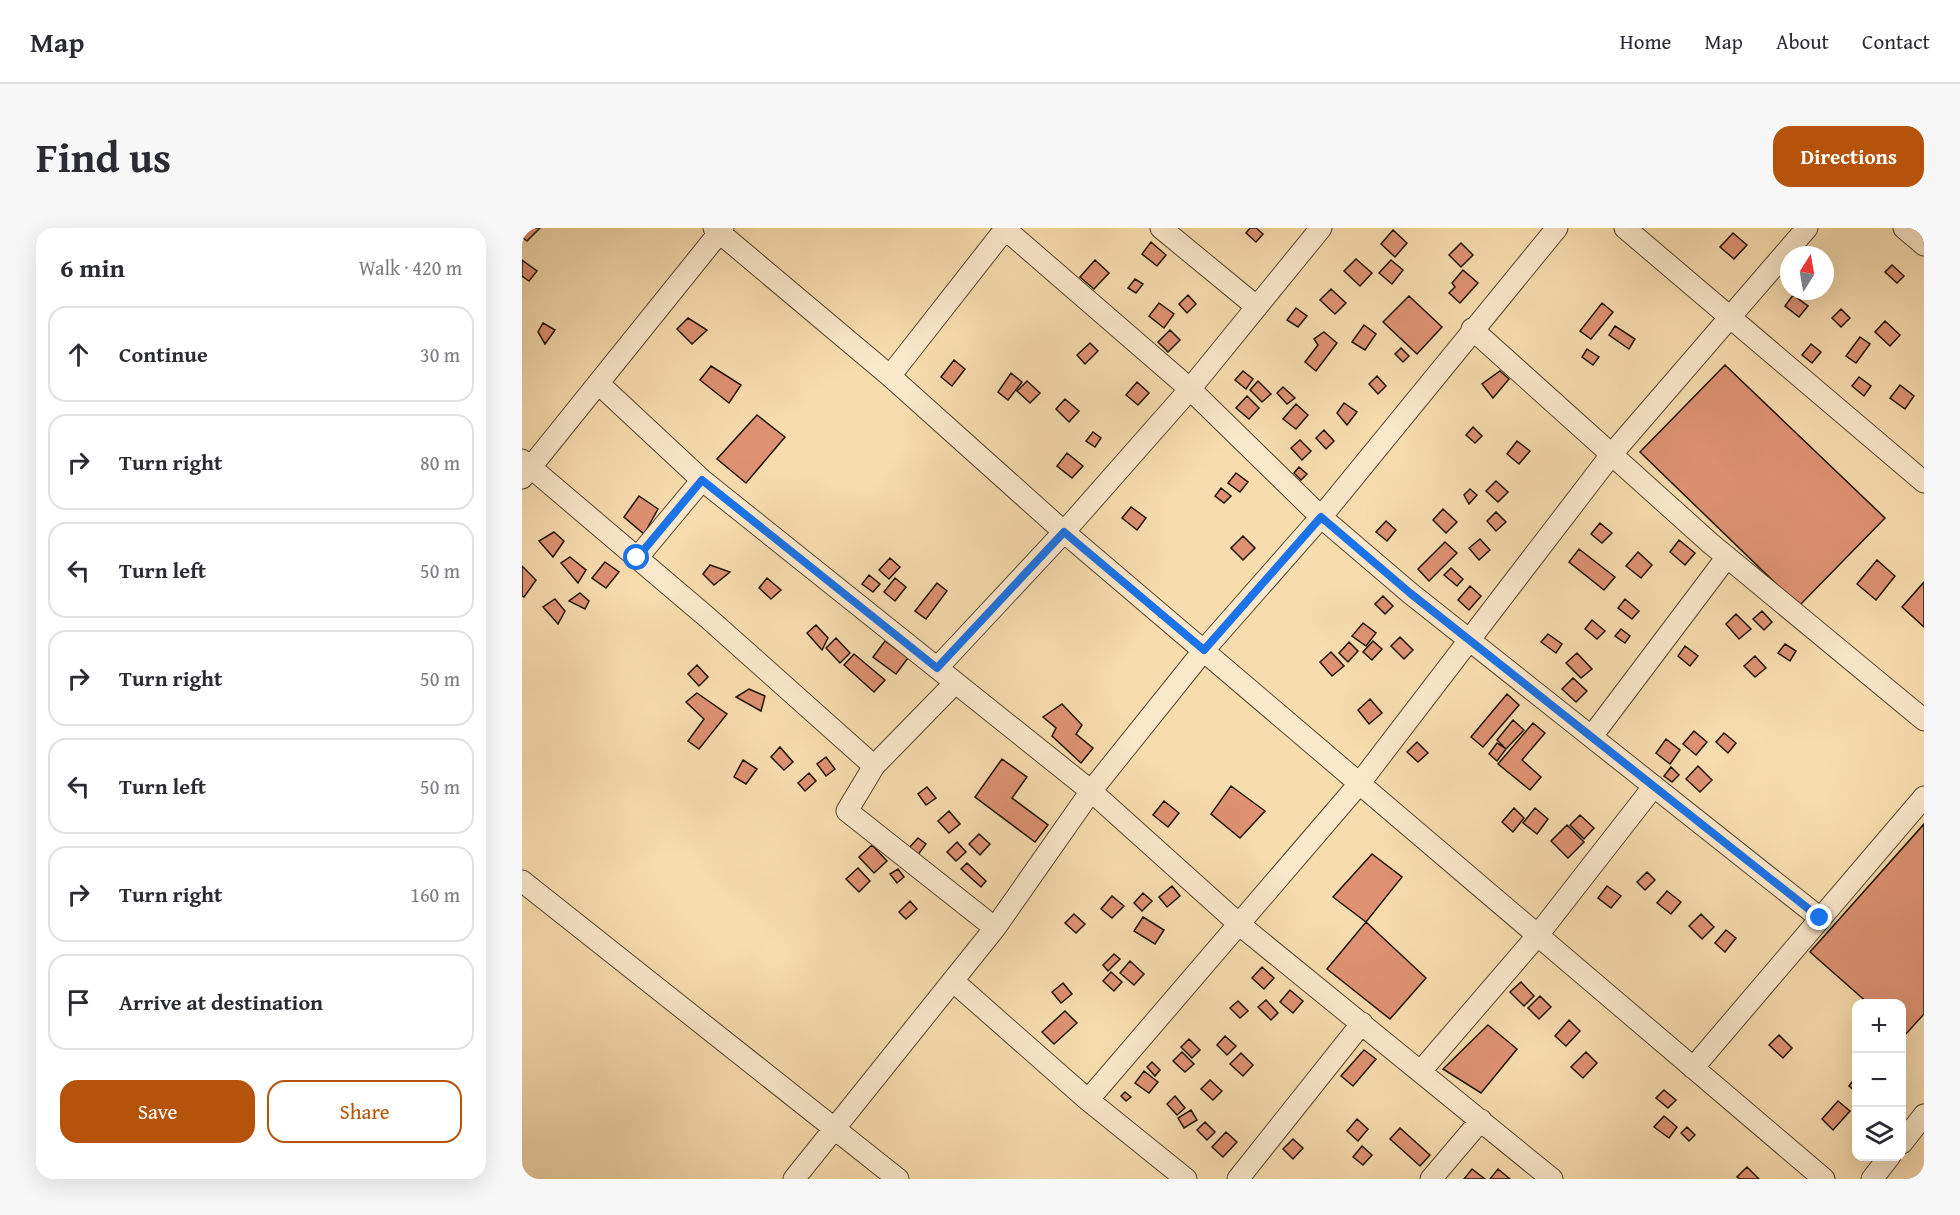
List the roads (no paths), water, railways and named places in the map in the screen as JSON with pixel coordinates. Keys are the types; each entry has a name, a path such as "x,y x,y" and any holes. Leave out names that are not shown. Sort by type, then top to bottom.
{"street":[{"path":"890,376 1005,228 1190,389 1321,517 1469,639 1820,918"},
{"path":"1161,228 1257,307"},
{"path":"937,668 1064,532 1190,389 1321,228"},
{"path":"794,1179 995,928 1091,791 1204,650 1321,517 1472,329 1557,228"},
{"path":"1625,228 1730,318 1920,472"},
{"path":"1088,1100 1359,784 1611,455 1807,228"},
{"path":"1904,228 1924,245"},
{"path":"874,766 637,558 525,469 598,384 719,230 890,376 1064,532 1824,1179"},
{"path":"1472,329 1727,557 1924,720"},
{"path":"598,384 702,480 1091,791 1240,925 1552,1179"},
{"path":"637,558 702,480"},
{"path":"1592,736 1727,557"},
{"path":"955,683 874,766 848,811 995,928"},
{"path":"1421,1071 1537,936 1654,786"},
{"path":"1693,1068 1924,797"},
{"path":"522,881 596,942 837,1127 898,1179"},
{"path":"953,981 1088,1100 1186,1179"},
{"path":"1238,1179 1362,1023"},
{"path":"1906,1138 1924,1115"},
{"path":"1431,1179 1481,1120"},
{"path":"1872,1179 1886,1161"}]}
